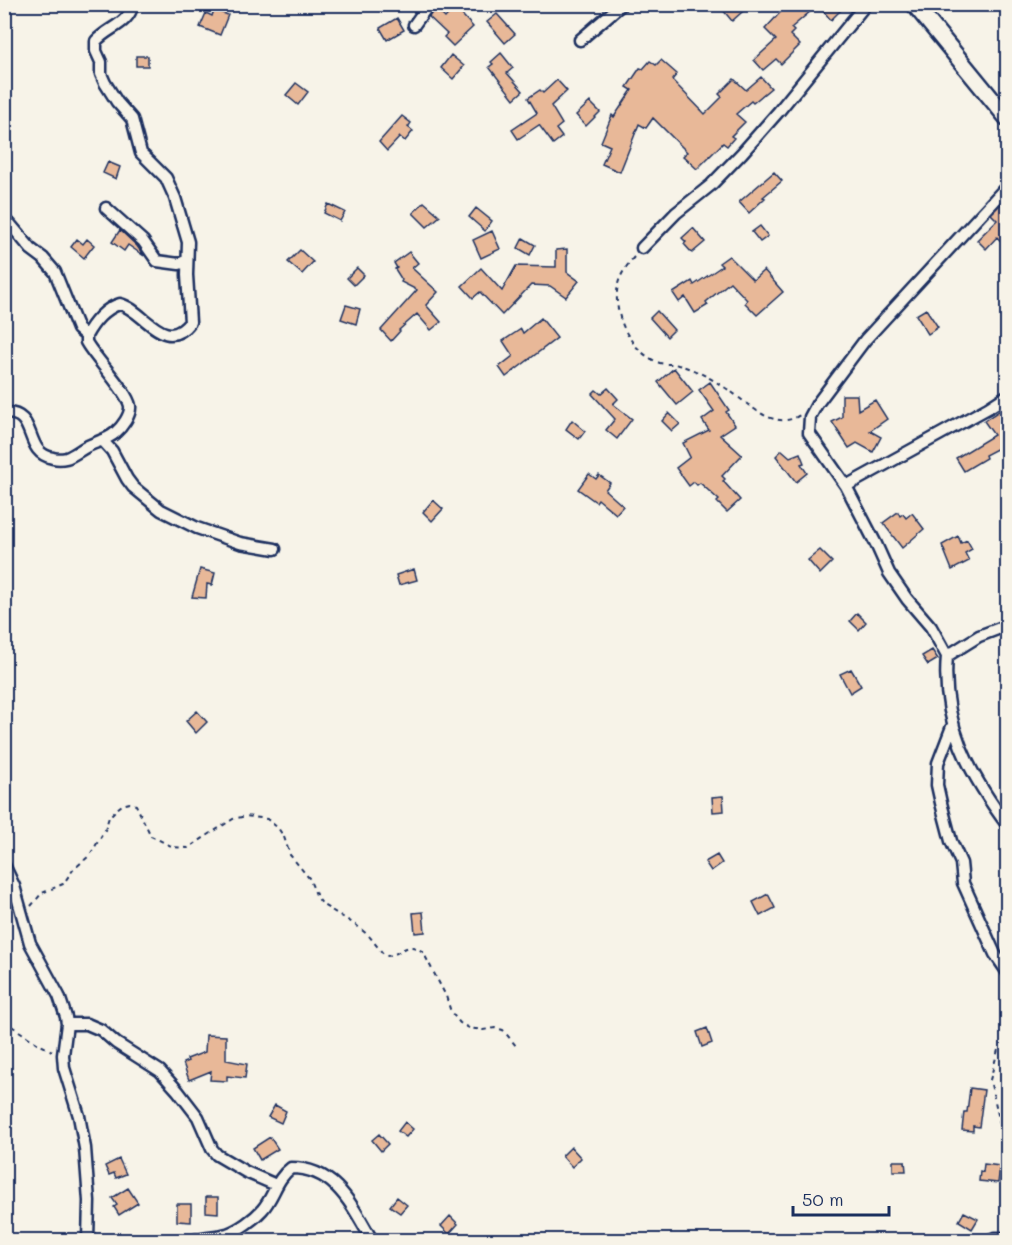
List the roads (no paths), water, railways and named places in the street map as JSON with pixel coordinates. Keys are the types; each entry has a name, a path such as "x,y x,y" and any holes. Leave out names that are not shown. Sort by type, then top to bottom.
{"main road":[{"path":"915,4 1008,119"}],"street":[{"path":"86,336 104,313 120,304 130,308 161,332 174,334 187,327 191,316 188,242 175,198 166,178 141,153 132,119 117,102 103,79 101,62 96,51 96,41 129,17 133,4"},
{"path":"414,25 429,4"},
{"path":"580,40 622,4"},
{"path":"642,248 676,213 711,185 742,153 866,4"},
{"path":"1008,185 865,340 817,404 810,417 809,433 846,486 889,573 906,599 931,627 946,656 944,680 953,724 967,765 985,796 1008,826"},
{"path":"106,208 143,241 157,261 179,264 187,260"},
{"path":"4,221 10,224 55,272 78,329 86,336 89,346 121,389 130,407 122,427 114,435 67,458 50,458 41,454 36,449 24,419 19,414 4,412"},
{"path":"846,486 1008,395"},
{"path":"102,440 112,451 133,487 161,510 197,528 240,543 275,549"},
{"path":"946,656 979,636 1008,625"},
{"path":"953,724 938,763 937,785 951,841 961,863 963,884 995,954 1008,973"},
{"path":"4,866 14,885 30,943 59,996 67,1024 63,1055 64,1068 80,1116 85,1148 89,1201 88,1240"},
{"path":"67,1024 87,1024 101,1029 116,1043 160,1071 198,1117 217,1155 246,1172 276,1185"},
{"path":"195,1240 228,1234 248,1222 262,1210 279,1179 291,1168 313,1170 329,1178 347,1199 372,1240"},
{"path":"990,1240 1008,1238"}]}
